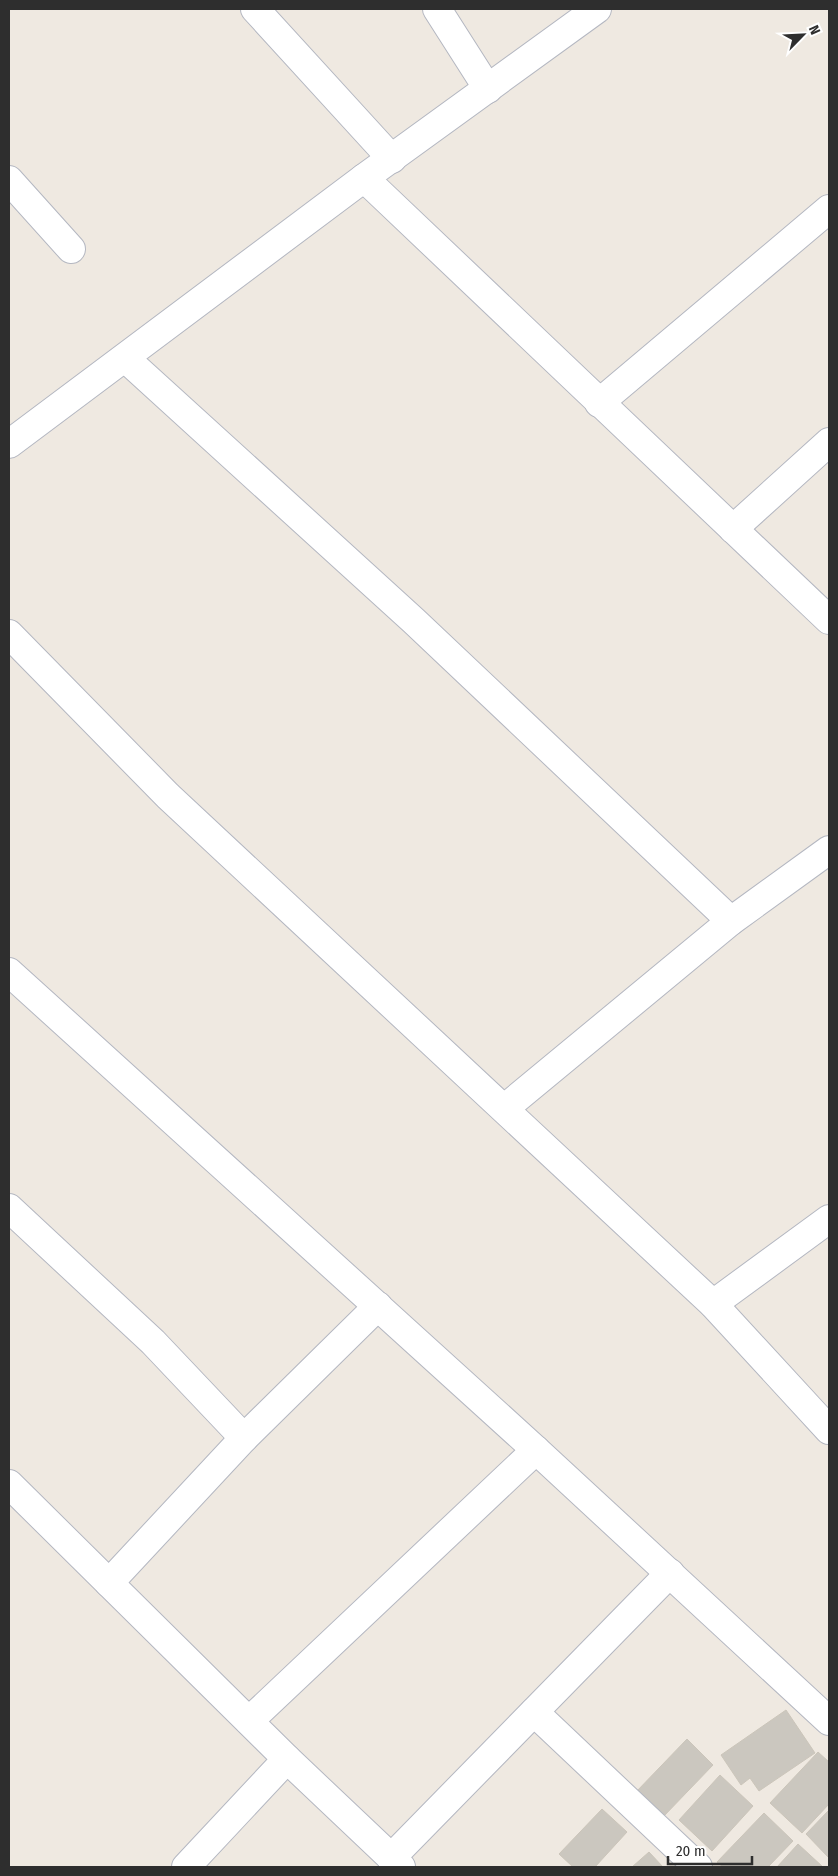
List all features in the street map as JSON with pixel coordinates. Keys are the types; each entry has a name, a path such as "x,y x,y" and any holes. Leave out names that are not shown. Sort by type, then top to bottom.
{"street":[{"path":"255,9 392,159"},
{"path":"437,9 488,89"},
{"path":"9,444 364,178 597,9"},
{"path":"364,178 829,620"},
{"path":"9,180 70,249"},
{"path":"599,403 829,209"},
{"path":"125,358 414,621 731,921"},
{"path":"733,529 829,442"},
{"path":"9,634 168,796 505,1108 713,1304 829,1430"},
{"path":"505,1108 731,921 829,850"},
{"path":"9,972 536,1450 829,1721"},
{"path":"9,1208 153,1342 244,1438"},
{"path":"713,1304 829,1219"},
{"path":"109,1583 244,1438 378,1306"},
{"path":"249,1721 536,1450"},
{"path":"11,1490 109,1583 287,1759 396,1862 534,1712 670,1573"},
{"path":"534,1712 698,1867"},
{"path":"186,1867 287,1759"}],"building":[{"path":"786,1710 815,1753 759,1791 750,1778 741,1785 721,1755"},
{"path":"687,1739 713,1765 663,1817 636,1792"},
{"path":"818,1752 829,1762 829,1804 802,1833 770,1803"},
{"path":"720,1775 753,1806 712,1851 679,1820"},
{"path":"602,1809 627,1832 595,1867 573,1867 559,1854"},
{"path":"829,1810 829,1858 806,1834"},
{"path":"764,1813 793,1841 768,1867 723,1867 717,1862"},
{"path":"798,1844 823,1867 777,1867"},
{"path":"649,1852 663,1867 632,1867"}]}
